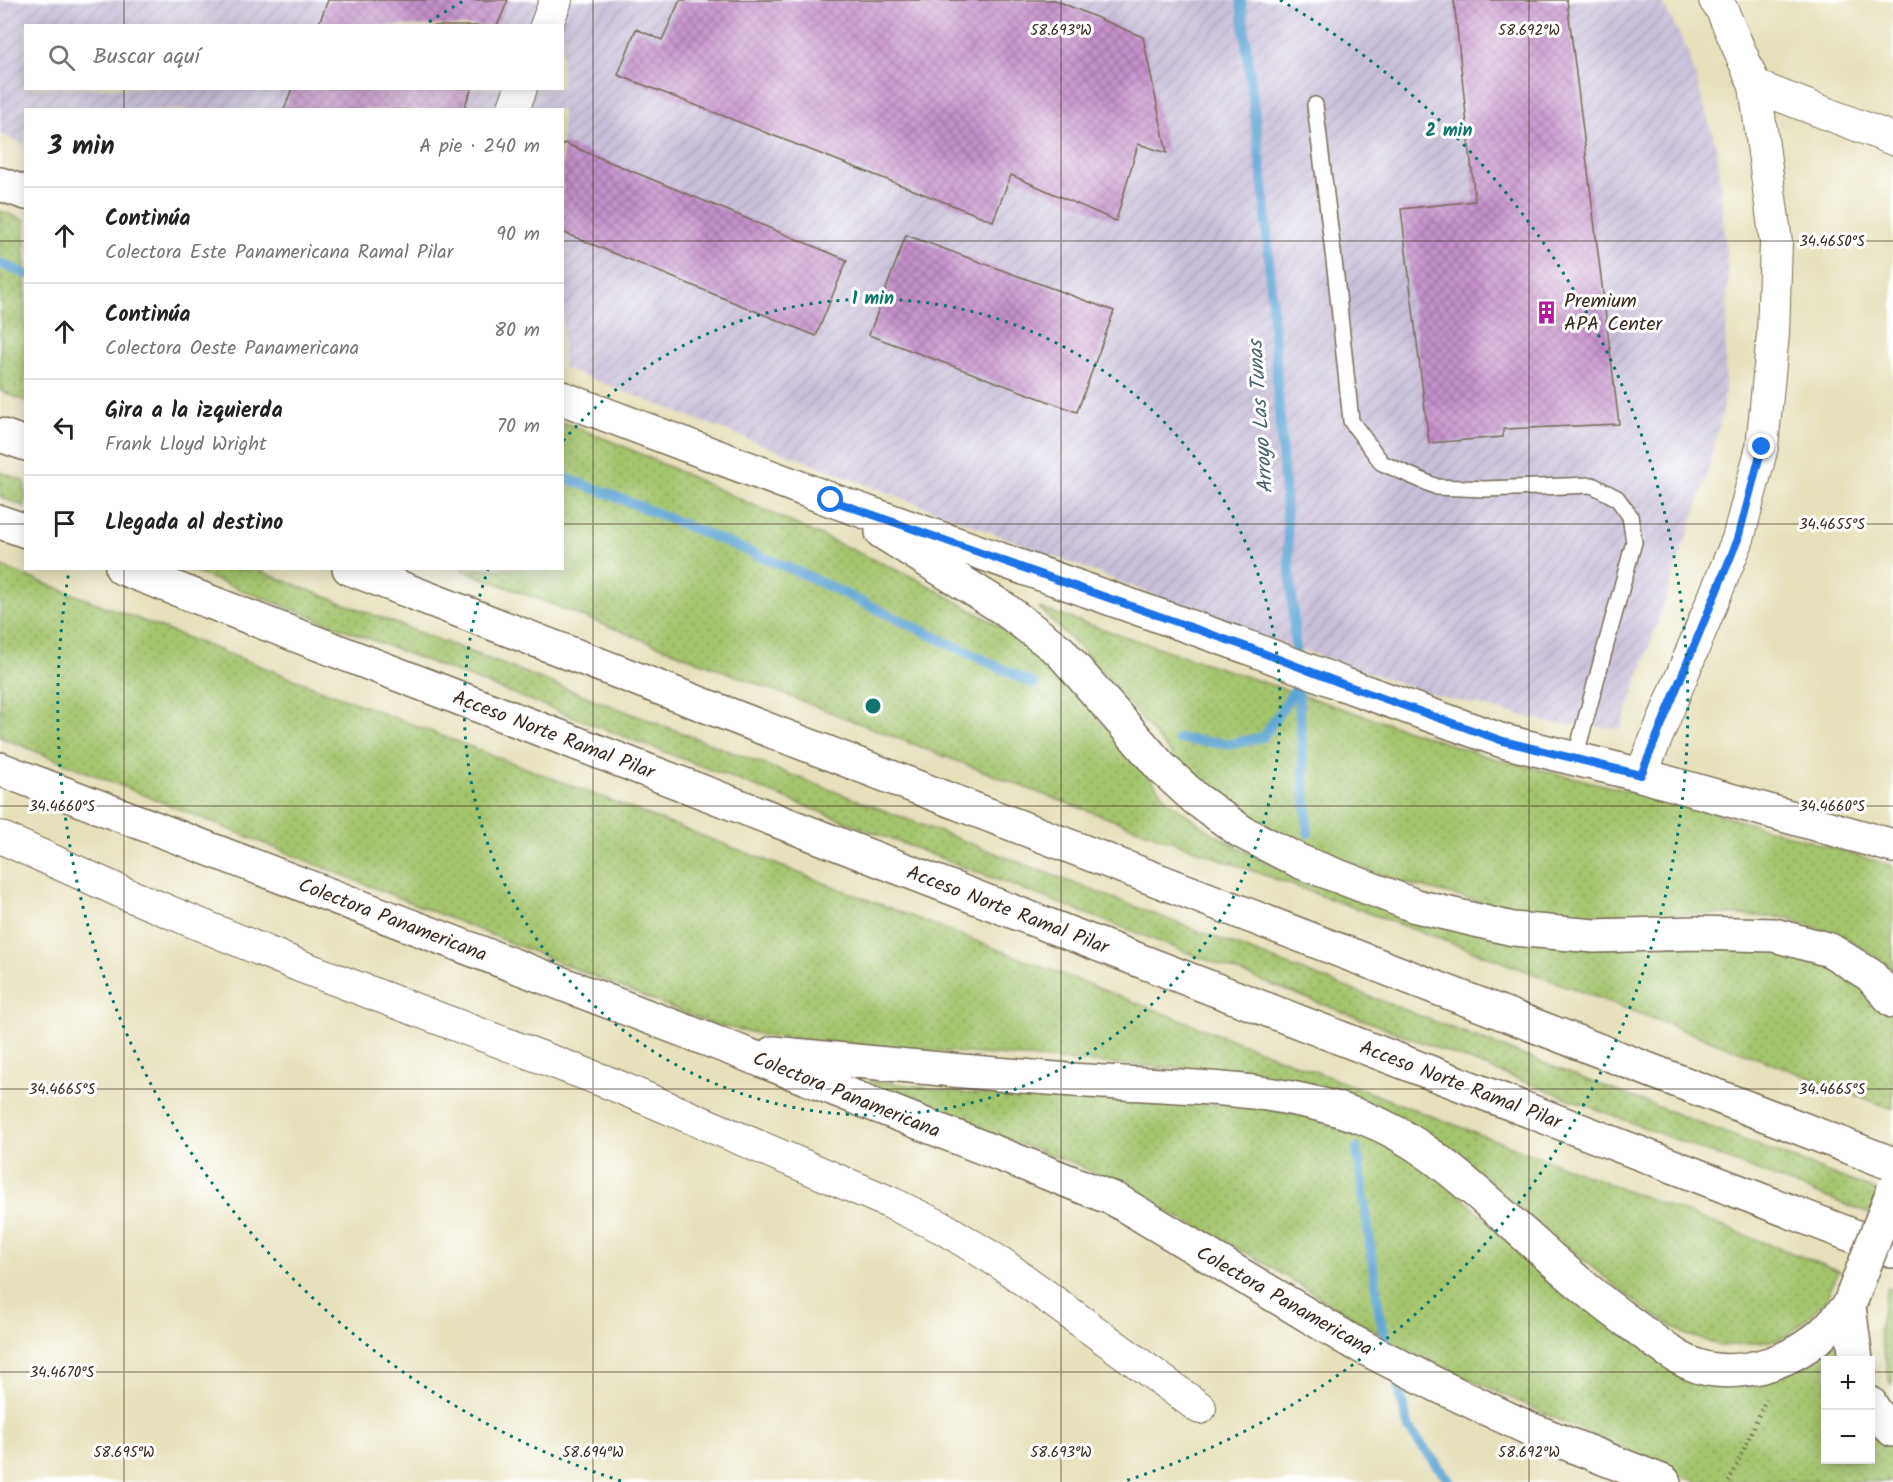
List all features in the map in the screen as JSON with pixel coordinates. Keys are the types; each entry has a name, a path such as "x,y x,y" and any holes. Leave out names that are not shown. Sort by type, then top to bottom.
{"main road":[{"path":"0,184 24,192"},
{"path":"564,399 831,500 1250,648 1503,741 1641,775 1893,846"},
{"path":"0,435 24,443"},
{"path":"831,500 1003,608 1060,651 1161,767 1196,799 1242,832 1301,862 1416,906 1513,930 1595,936 1695,933 1774,935 1830,950 1870,975 1893,1001"},
{"path":"0,522 24,530"},
{"name":"Acceso Norte Ramal Pilar","path":"127,570 1893,1251"},
{"path":"354,570 1893,1164"},
{"name":"Colectora Panamericana","path":"0,769 735,1050 1116,1200 1349,1340 1530,1429 1664,1482"},
{"path":"735,1050 1088,1081 1206,1087 1264,1094 1318,1105 1364,1118 1404,1138 1440,1162 1579,1283 1630,1324 1685,1361 1714,1370 1746,1369 1772,1364 1798,1351 1820,1336 1851,1301 1893,1191"},
{"path":"1851,1301 1856,1356"},
{"path":"1874,1410 1893,1430"}],"street":[{"path":"547,24 556,0"},
{"path":"1641,775 1738,539 1762,447 1773,334 1776,242 1755,86 1722,10 1715,0"},
{"path":"1755,86 1893,139"},
{"path":"514,108 520,90"},
{"path":"0,837 124,893 300,966 612,1084 891,1203 944,1228 1002,1264 1200,1408"}],"lane":[{"path":"1315,105 1351,421 1382,462 1437,487 1485,489 1592,485 1617,498 1630,516 1634,542 1575,758"}],"path":[{"path":"1729,1482 1766,1398"}],"shaded area":[{"path":"0,0 1661,0 1687,49 1717,149 1728,274 1724,407 1703,489 1621,729 1552,723 1432,694 1264,637 564,368 564,108 24,108 24,145 0,134"}],"green space":[{"path":"0,211 24,220 24,401 0,391"},
{"path":"564,422 625,447 919,580 1019,637 1056,672 1126,748 1168,801 1216,835 1260,859 1354,898 1759,944 1804,955 1849,977 1884,1003 1893,1018 1893,1109 1481,954 1042,794 463,570 564,570"},
{"path":"0,472 24,481 24,507 0,497"},
{"path":"0,566 1839,1271 1825,1301 1786,1337 1766,1342 1721,1346 1685,1334 1643,1308 1428,1134 1377,1105 1307,1086 1213,1071 860,1045 768,1036 712,1024 0,737"},
{"path":"190,570 257,570 1893,1197 1893,1223"},
{"path":"1039,608 1492,758 1698,808 1893,866 1893,969 1849,939 1787,918 1725,914 1582,915 1492,905 1401,882 1292,842 1251,820 1174,758 1093,661"},
{"path":"869,1080 965,1093 1251,1106 1313,1118 1385,1140 1435,1175 1619,1333 1751,1382 1842,1341 1845,1356 1821,1356 1821,1464 1875,1464 1875,1423 1893,1445 1893,1482 1697,1482 1683,1477 1402,1348 1256,1258 1076,1164 893,1098"},
{"path":"1887,1288 1893,1290 1893,1385 1890,1381 1879,1330"}],"building":[{"path":"328,0 508,0 498,24 319,24"},
{"path":"680,0 1055,0 1143,37 1167,153 1138,144 1116,221 1011,175 993,221 618,75 636,29 662,40"},
{"name":"Premium APA Center","path":"1454,0 1567,0 1619,424 1503,429 1503,437 1429,443 1401,209 1475,201"},
{"path":"291,90 471,90 464,108 285,108"},
{"path":"564,143 847,260 816,336 564,233"},
{"path":"906,235 1114,311 1077,412 869,335"}],"waterway":[{"name":"Arroyo Las Tunas","path":"1241,0 1265,202 1308,833"},
{"path":"0,263 24,273"},
{"path":"564,478 612,495 803,574 1034,684"},
{"path":"1178,739 1232,744 1263,737 1298,685"},
{"path":"1357,1149 1380,1317 1390,1354"},
{"path":"1394,1369 1409,1429 1450,1482"}],"place":[{"name":"Premium APA Center","path":"1546,312"}],"route":[{"path":"831,500 1250,648 1503,741 1641,775 1738,539 1762,447"}]}
